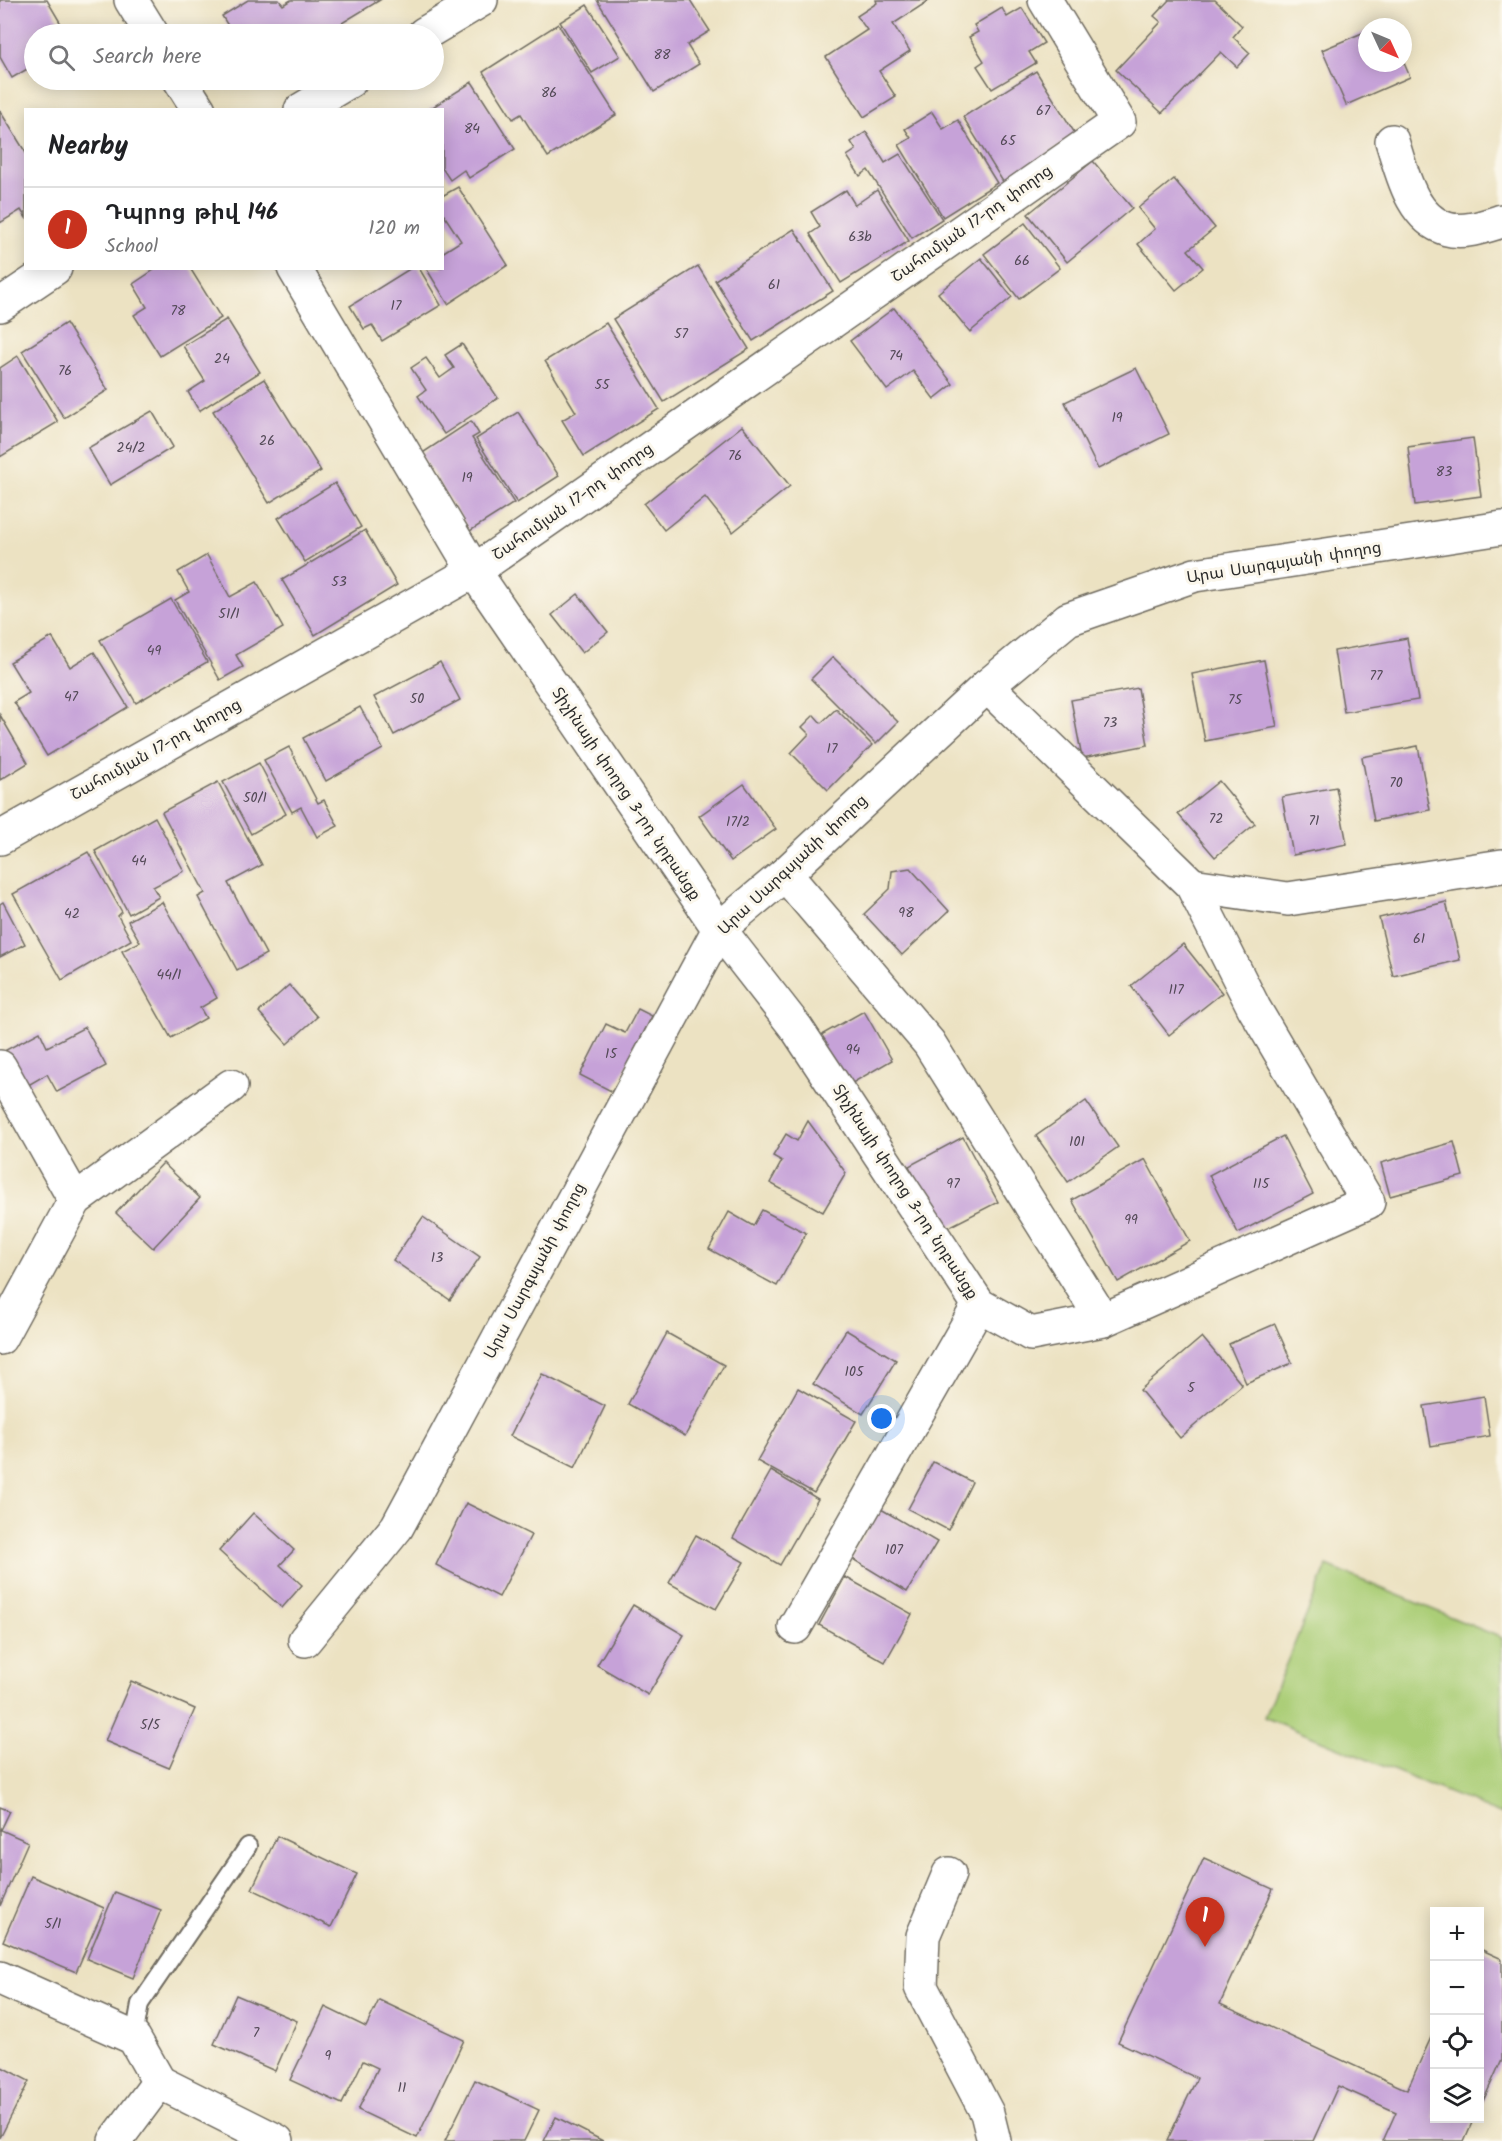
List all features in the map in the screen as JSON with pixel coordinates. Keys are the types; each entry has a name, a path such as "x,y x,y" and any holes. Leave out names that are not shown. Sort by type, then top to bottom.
{"street":[{"path":"131,0 146,24"},
{"path":"441,24 481,0"},
{"name":"Շահումյան 17-րդ փողոց","path":"0,838 474,571 1119,122 1045,0"},
{"path":"186,90 198,108"},
{"path":"304,108 334,90"},
{"path":"1392,141 1408,191 1428,218 1447,229 1463,230 1502,221"},
{"path":"0,305 52,270"},
{"name":"Տիչինայի փողոց 3-րդ նրբանցք","path":"295,270 474,571 719,929 797,1029 979,1305"},
{"name":"Արա Սարգսյանի փողոց","path":"305,1640 397,1527 719,929 785,874 987,686 1068,619 1196,575 1502,528"},
{"path":"795,1627 979,1305 1031,1334 1103,1320 1368,1202 1254,1008 1192,885 987,686"},
{"path":"1192,885 1288,898 1502,866"},
{"path":"785,874 929,1043 1103,1320"},
{"path":"0,1067 75,1200"},
{"path":"0,1338 75,1200 231,1086"},
{"path":"949,1874 923,1936 921,1987 987,2113 994,2141"},
{"path":"0,1978 134,2038 159,2082 277,2141"},
{"path":"115,2141 159,2082"}],"lane":[{"path":"134,2038 140,2004 248,1846"}],"green space":[{"path":"1327,1566 1502,1638 1502,1815 1264,1717"}],"building":[{"path":"0,0 47,0 61,24 24,24 24,71 12,78 0,57"},
{"path":"248,0 279,0 283,5 291,0 380,0 340,24 227,24 222,16"},
{"path":"597,0 690,0 710,31 687,45 699,64 654,92"},
{"path":"876,0 930,0 893,24 910,51 879,71 896,97 864,117 826,57 867,30 857,16 877,3"},
{"path":"1169,0 1215,0 1242,26 1233,37 1250,53 1237,67 1221,52 1162,113 1116,70 1161,22 1154,16"},
{"path":"587,5 620,56 592,73 560,22"},
{"path":"1002,8 1007,17 1022,8 1044,43 1029,52 1036,63 992,89 977,66 984,61 969,37 978,32 974,25"},
{"path":"558,24 616,115 548,157 521,114 513,119 483,72"},
{"path":"1358,35 1358,72 1408,72 1410,77 1346,105 1322,50"},
{"path":"1036,71 1076,135 1005,185 963,117"},
{"path":"472,82 515,149 469,178 464,170 450,180 444,171 444,108 431,108"},
{"path":"0,111 24,150 24,215 21,210 0,223"},
{"path":"932,112 943,129 958,120 997,183 943,217 899,145 911,138 905,129"},
{"path":"866,132 885,163 900,154 942,219 912,238 868,170 860,176 847,156 856,150 851,142"},
{"path":"1093,161 1132,208 1067,262 1028,214"},
{"path":"1174,179 1215,228 1188,250 1203,268 1176,290 1138,244 1155,229 1138,208"},
{"path":"458,187 508,265 448,304 427,270 444,270 444,252 461,241 444,215 444,195"},
{"path":"846,190 855,205 877,190 909,241 841,283 810,234 820,227 811,212"},
{"path":"1025,223 1060,268 1019,299 984,254"},
{"path":"794,229 833,291 753,341 715,280"},
{"path":"981,258 1012,297 970,332 938,293"},
{"path":"698,266 749,349 664,402 613,319"},
{"path":"154,270 191,270 221,318 160,356 134,315 147,307 133,284"},
{"path":"408,270 420,270 441,305 382,341 372,325 364,329 350,306"},
{"path":"894,308 953,384 934,399 913,371 887,390 850,341"},
{"path":"227,319 260,372 199,411 188,392 205,381 183,346"},
{"path":"66,323 108,390 64,418 22,351"},
{"path":"606,323 659,409 584,456 562,420 576,412 545,361"},
{"path":"462,344 498,398 444,434 418,396 426,390 411,368 426,358 440,378 454,368 445,355"},
{"path":"18,356 58,422 0,457 0,368"},
{"path":"1136,368 1169,434 1098,469 1065,402"},
{"path":"264,379 321,471 269,503 213,411"},
{"path":"152,411 173,447 110,485 88,448"},
{"path":"518,412 559,476 517,503 476,439"},
{"path":"471,421 479,434 472,438 514,503 470,531 421,454"},
{"path":"742,426 790,486 733,532 705,497 664,530 644,504"},
{"path":"1473,438 1481,496 1415,505 1408,447"},
{"path":"335,483 361,527 305,562 278,518"},
{"path":"365,530 397,585 315,635 282,580"},
{"path":"207,555 230,597 257,582 283,628 236,655 243,667 220,680 175,600 189,592 178,572"},
{"path":"578,594 608,632 582,653 552,615"},
{"path":"171,599 207,662 136,703 100,640"},
{"path":"52,637 70,667 94,652 128,707 47,756 14,702 29,693 10,662"},
{"path":"1407,638 1418,700 1344,712 1334,651"},
{"path":"833,657 898,722 876,744 811,679"},
{"path":"1264,660 1277,727 1205,741 1192,674"},
{"path":"440,662 460,700 394,735 374,697"},
{"path":"1138,688 1148,745 1082,758 1071,700"},
{"path":"360,707 383,749 326,781 303,738"},
{"path":"836,709 872,745 828,790 791,753 809,734 802,727 814,715 821,723"},
{"path":"0,715 28,763 0,780"},
{"path":"1418,746 1430,810 1374,821 1362,757"},
{"path":"289,747 318,803 324,800 338,826 317,837 301,807 292,812 264,760"},
{"path":"259,763 286,814 251,834 223,782"},
{"path":"1219,781 1255,824 1215,857 1178,814"},
{"path":"218,782 262,865 228,883 266,954 237,970 198,897 205,893 162,812"},
{"path":"744,784 776,829 731,861 699,816"},
{"path":"1336,787 1347,844 1293,855 1282,797"},
{"path":"155,817 184,871 153,887 159,897 129,914 95,851"},
{"path":"88,852 122,912 118,916 131,940 62,980 13,894"},
{"path":"910,868 949,911 902,955 864,914 890,889 892,871"},
{"path":"3,902 25,944 0,957 0,904"},
{"path":"162,902 217,998 200,1008 206,1018 171,1038 122,951 140,942 128,921"},
{"path":"1446,902 1460,960 1393,976 1379,918"},
{"path":"1183,944 1222,993 1169,1035 1131,986"},
{"path":"289,985 317,1017 287,1044 259,1012"},
{"path":"638,1009 652,1016 613,1092 580,1075 606,1024 625,1033"},
{"path":"864,1011 892,1060 842,1089 814,1039"},
{"path":"85,1027 106,1066 57,1092 47,1074 25,1087 6,1050 40,1032 47,1047"},
{"path":"1086,1101 1118,1147 1068,1182 1036,1136"},
{"path":"808,1121 846,1173 823,1212 770,1183 782,1161 773,1156 786,1134 797,1141"},
{"path":"1283,1136 1313,1194 1238,1233 1209,1175"},
{"path":"963,1137 998,1202 943,1230 909,1166"},
{"path":"1454,1142 1463,1176 1390,1196 1381,1163"},
{"path":"1145,1159 1190,1241 1118,1282 1072,1200"},
{"path":"163,1163 200,1198 153,1248 116,1213"},
{"path":"762,1210 806,1233 777,1286 709,1249 729,1212 753,1226"},
{"path":"423,1217 480,1257 450,1300 393,1260"},
{"path":"1275,1324 1292,1363 1246,1383 1229,1344"},
{"path":"846,1330 896,1360 863,1414 813,1384"},
{"path":"667,1333 724,1365 685,1436 628,1404"},
{"path":"1202,1337 1242,1385 1180,1438 1140,1390"},
{"path":"542,1374 605,1406 575,1468 510,1436"},
{"path":"798,1388 856,1421 814,1493 757,1461"},
{"path":"1484,1396 1490,1436 1431,1446 1424,1406"},
{"path":"933,1462 972,1482 948,1530 908,1509"},
{"path":"771,1471 818,1499 780,1565 733,1538"},
{"path":"466,1503 531,1535 499,1597 436,1565"},
{"path":"881,1509 937,1542 907,1592 851,1558"},
{"path":"253,1513 294,1550 280,1565 302,1585 282,1608 219,1551"},
{"path":"696,1535 744,1562 716,1609 669,1583"},
{"path":"845,1577 912,1614 885,1662 819,1625"},
{"path":"633,1605 684,1635 648,1695 597,1665"},
{"path":"131,1681 195,1709 169,1768 105,1741"},
{"path":"0,1807 10,1811 1,1830 28,1842 0,1906"},
{"path":"277,1836 357,1874 331,1927 252,1889"},
{"path":"1204,1858 1273,1889 1220,2004 1407,2090 1430,2040 1430,2123 1472,2123 1464,2141 1383,2141 1396,2112 1338,2086 1313,2141 1167,2141 1197,2078 1118,2042"},
{"path":"31,1876 104,1908 76,1972 3,1941"},
{"path":"115,1892 161,1910 133,1978 87,1959"},
{"path":"1484,1951 1502,1959 1502,2059 1484,2099"},
{"path":"236,1995 297,2021 275,2071 214,2044"},
{"path":"379,2000 464,2040 417,2138 358,2110 378,2068 363,2061 342,2104 290,2080 325,2007 366,2027"},
{"path":"0,2066 29,2081 0,2138"},
{"path":"475,2080 539,2110 524,2141 445,2141"},
{"path":"556,2117 603,2141 544,2141"}],"place":[{"name":"Դպրոց թիվ 146","path":"1205,1947"}]}
